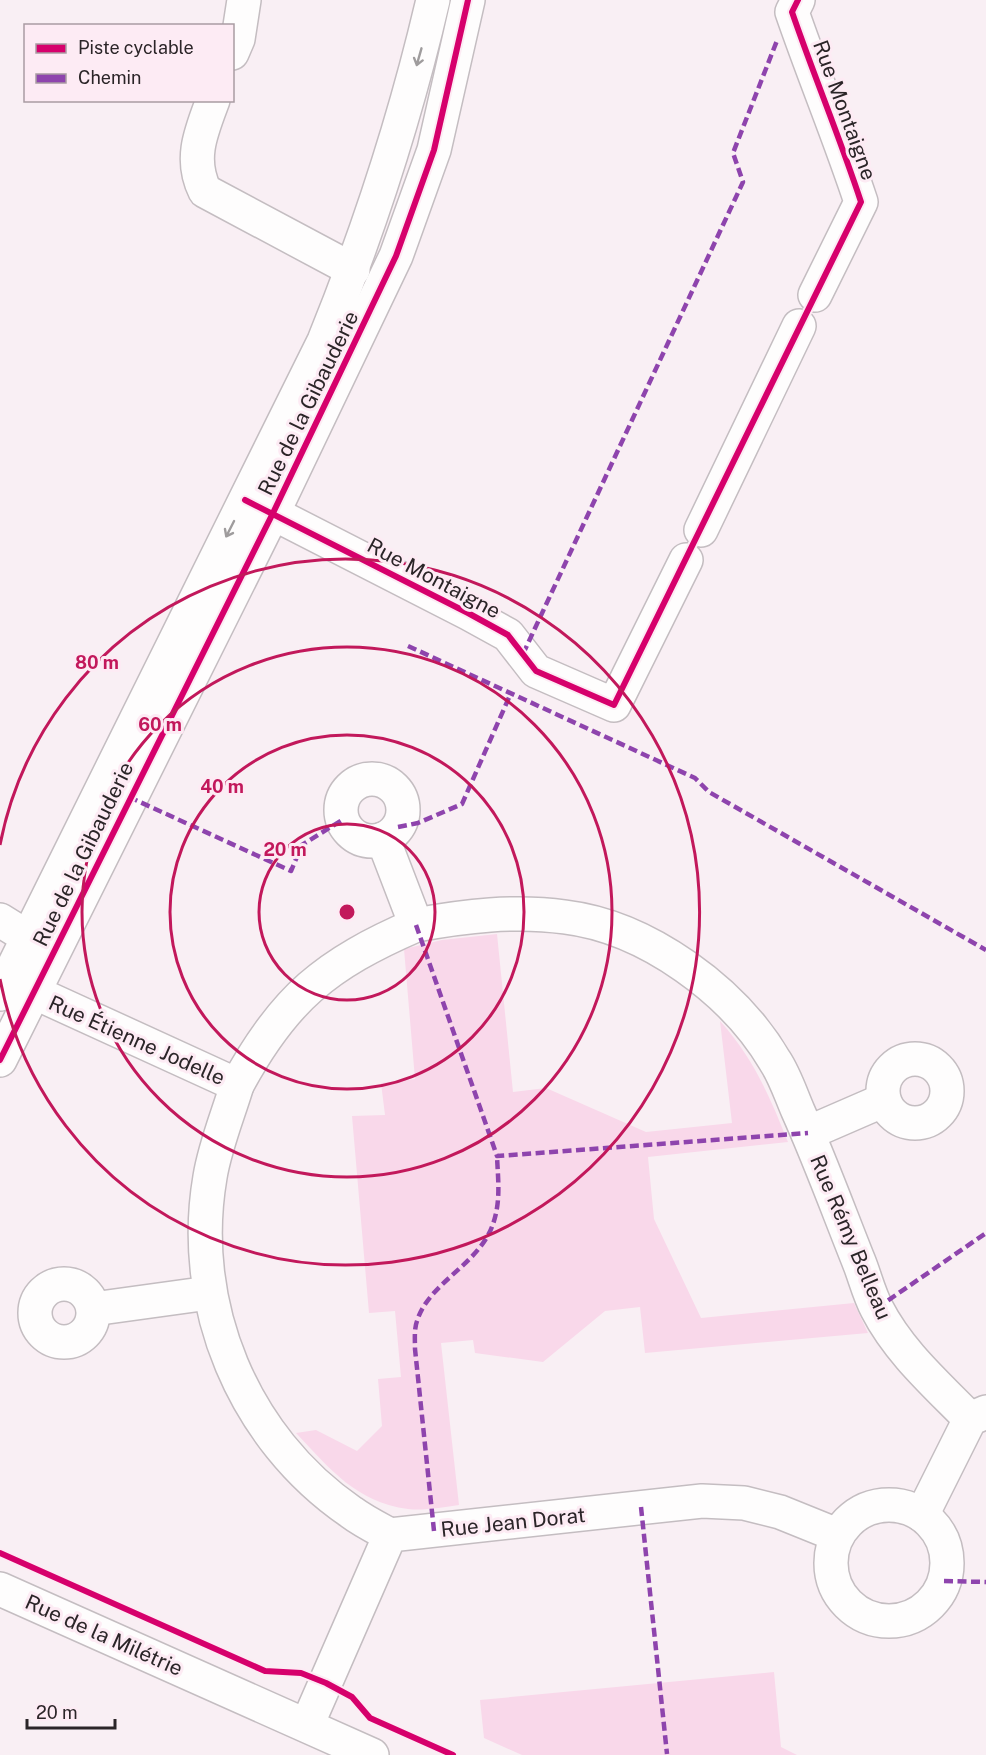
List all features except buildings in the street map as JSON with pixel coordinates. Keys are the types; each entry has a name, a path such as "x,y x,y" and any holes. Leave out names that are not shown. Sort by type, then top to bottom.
{"street":[{"path":"234,48 238,39 244,0"},
{"name":"Rue de la Gibauderie","path":"13,989 259,506 353,270 383,182 433,0"},
{"name":"Rue de la Gibauderie","path":"0,1060 13,989 29,938 259,506 396,256 434,150 468,0"},
{"name":"Rue Montaigne","path":"790,17 824,104 840,138 861,202 815,295"},
{"path":"212,102 199,137 197,175 206,191 353,270"},
{"path":"701,530 799,326"},
{"name":"Rue Montaigne","path":"259,506 468,612 508,635 536,671 614,705 686,560"},
{"path":"383,840 416,925"},
{"name":"Rue Rémy Belleau","path":"237,1085 258,1047 291,1004 326,972 367,946 416,925 469,916 519,914 566,917 612,930 660,950 709,984 746,1020 776,1062 808,1133 877,1308 908,1356 978,1416"},
{"path":"0,920 29,938"},
{"name":"Rue Étienne Jodelle","path":"13,989 237,1085 210,1176 205,1222 209,1293 220,1339 231,1365 263,1424 313,1481 351,1512 390,1535"},
{"name":"Rue Rémy Belleau","path":"808,1133 884,1100"},
{"path":"93,1309 209,1293"},
{"path":"922,1515 978,1416"},
{"name":"Rue Jean Dorat","path":"390,1535 702,1501 744,1503 780,1512 837,1535"},
{"path":"875,1506 900,1506 922,1515 935,1528 944,1545 946,1563 944,1581 935,1598 921,1611 904,1619 885,1621 866,1617 850,1606 838,1591 831,1573 831,1554 837,1535 853,1516 875,1506"},
{"path":"317,1738 390,1535"},
{"name":"Rue de la Milétrie","path":"0,1589 317,1738 372,1755"}],"shaded area":[{"path":"497,934 513,1092 546,1088 646,1132 732,1123 720,1021 742,1049 760,1078 788,1142 648,1157 654,1219 701,1318 854,1303 868,1333 645,1353 640,1307 605,1311 543,1362 475,1353 473,1340 441,1343 459,1505 408,1509 373,1499 345,1482 296,1433 316,1430 357,1451 382,1426 378,1379 401,1377 395,1311 369,1313 352,1116 385,1115 381,1083 415,1079 404,949 442,940"},
{"path":"774,1672 781,1747 797,1755 522,1755 484,1738 480,1700"}],"marked path":[{"path":"523,654 743,182 733,153 778,38"},
{"path":"408,646 695,778 709,792 986,950"},
{"path":"398,827 418,823 462,804 511,693"},
{"path":"129,797 291,871 302,845 342,820"},
{"path":"416,925 497,1156 808,1133"},
{"path":"434,1531 415,1349 415,1327 423,1307 432,1295 477,1251 493,1224 497,1207 497,1156"},
{"path":"877,1308 986,1233"},
{"path":"641,1507 667,1754"},
{"path":"944,1581 986,1582"}],"cycle path":[{"path":"0,1060 273,513 396,256 434,150 468,0"},
{"path":"245,500 508,635 536,671 614,705 861,202 792,12 798,0"},
{"path":"0,1553 265,1671 301,1673 326,1683 352,1697 370,1718 453,1755"}]}
